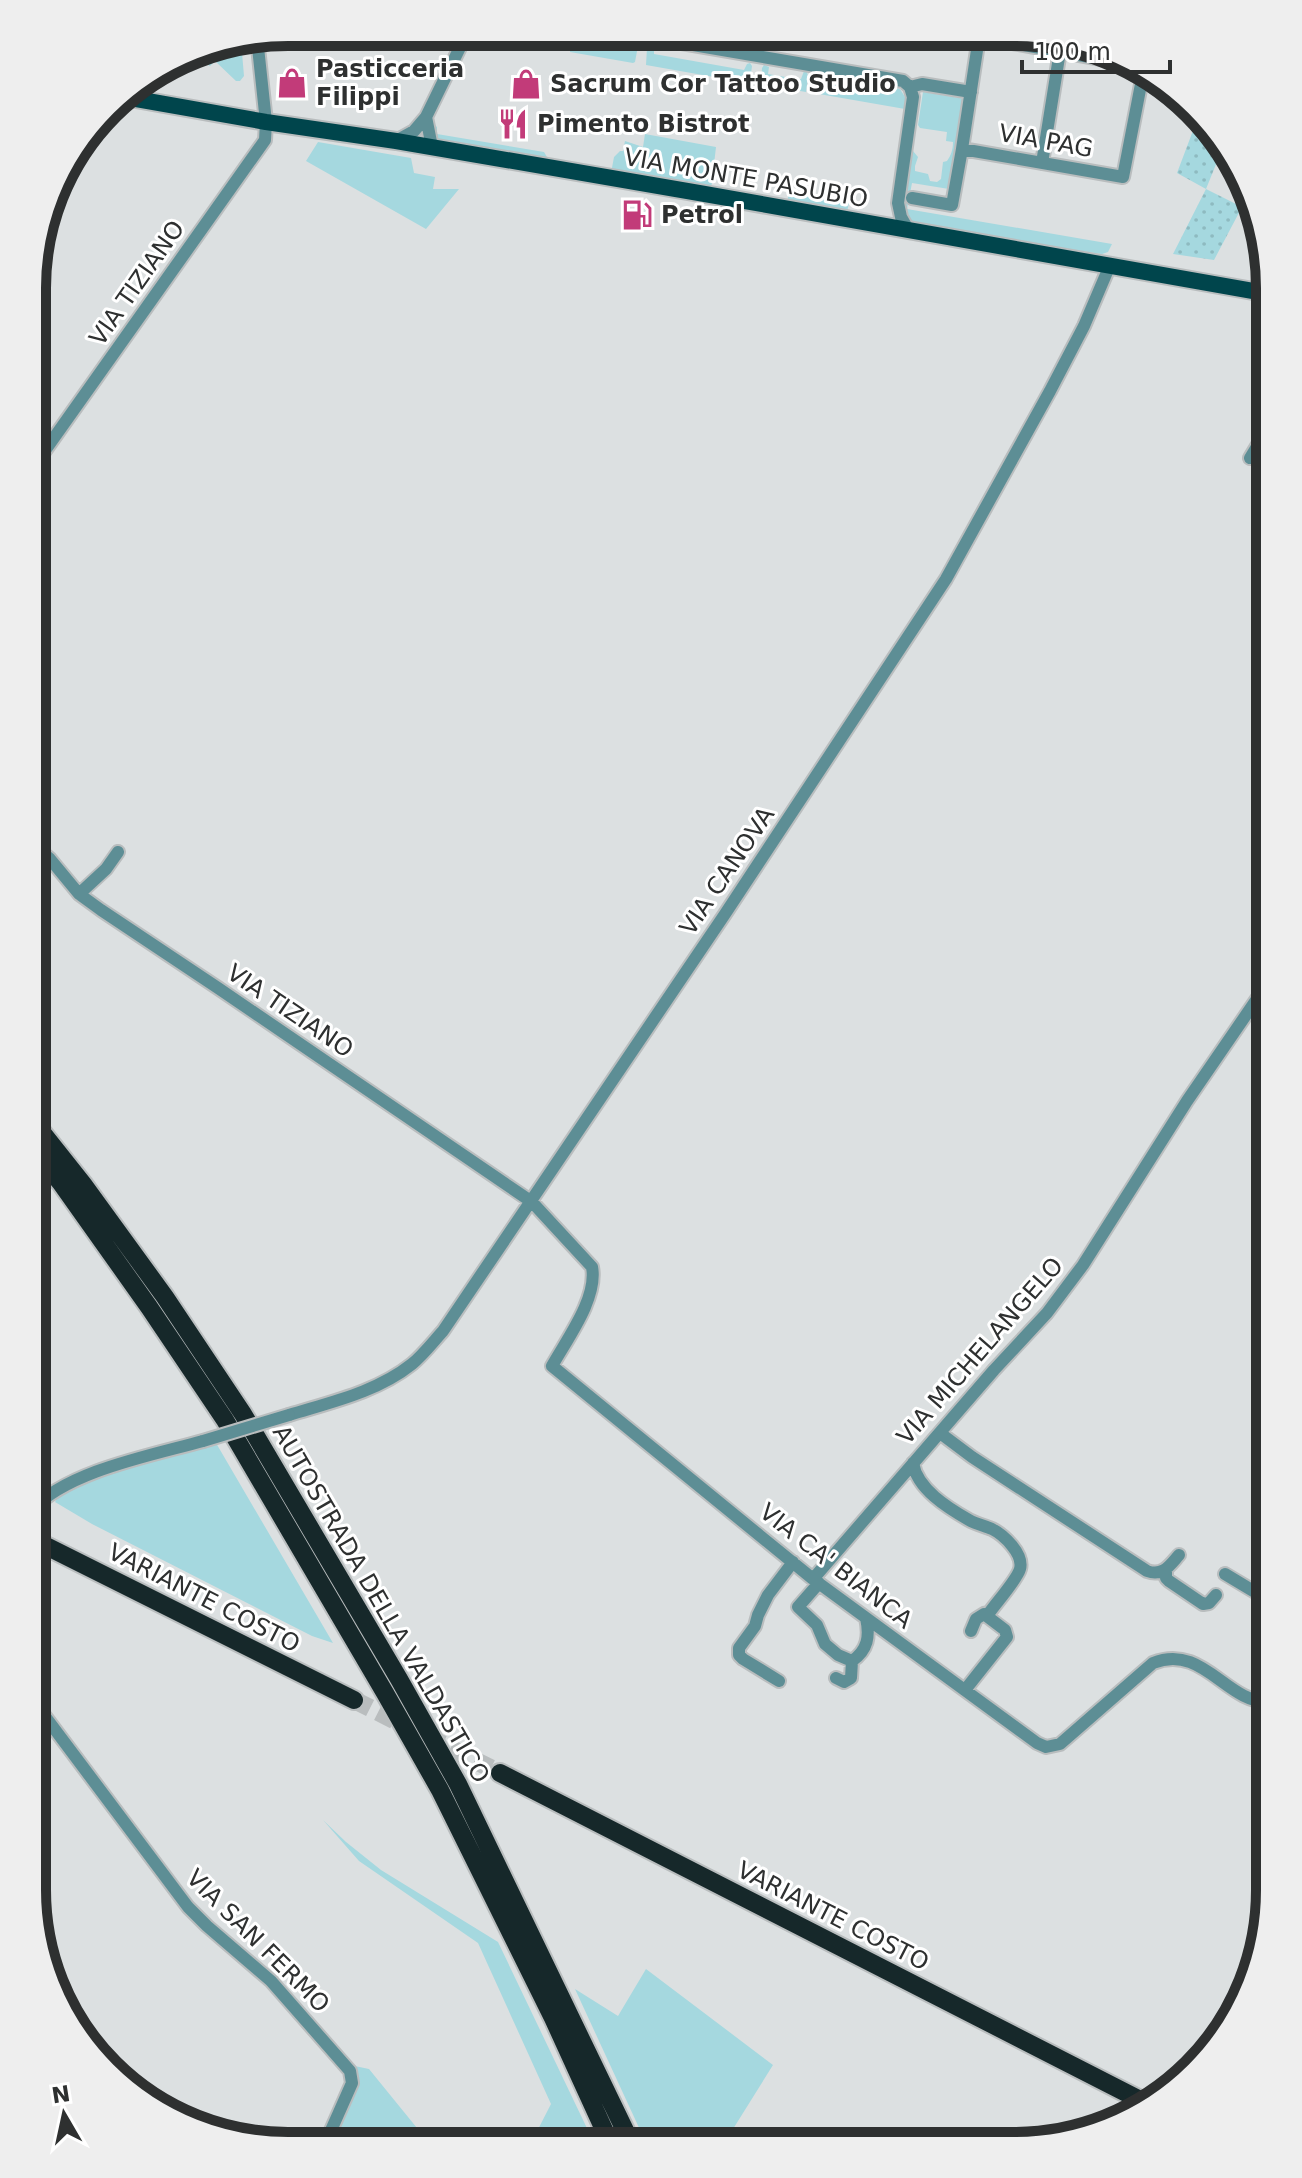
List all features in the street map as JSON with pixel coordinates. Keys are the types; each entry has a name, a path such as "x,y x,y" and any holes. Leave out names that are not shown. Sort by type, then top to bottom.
{"highway":[{"name":"AUTOSTRADA DELLA VALDASTICO","path":"46,1137 165,1297 243,1414 392,1666 458,1784 626,2132"},
{"name":"AUTOSTRADA DELLA VALDASTICO","path":"46,1165 149,1307 225,1420 385,1693 440,1790 553,2018 605,2132"},
{"name":"VARIANTE COSTO","path":"46,1546 354,1700"},
{"name":"VARIANTE COSTO","path":"500,1773 1137,2099"}],"main road":[{"name":"VIA MONTE PASUBIO","path":"137,99 432,147 1256,291"}],"street":[{"path":"396,141 414,131 426,117 461,46"},
{"path":"699,46 903,81 910,87 913,97 901,217 909,231"},
{"name":"VIA PAG","path":"905,197 952,205 978,46"},
{"path":"258,48 266,122"},
{"name":"VIA PAG","path":"1041,48 1079,55"},
{"path":"1042,163 1060,51"},
{"name":"VIA PAG","path":"962,149 1123,177 1141,82"},
{"path":"910,87 922,84 971,92"},
{"path":"426,117 432,147"},
{"name":"VIA TIZIANO","path":"46,449 265,140 266,122"},
{"path":"877,226 905,197"},
{"name":"VIA CANOVA","path":"46,1498 70,1481 360,1393 413,1363 443,1331 734,901 946,579 1084,326 1110,265"},
{"path":"1250,458 1256,448"},
{"path":"79,894 106,869 118,852"},
{"name":"VIA TIZIANO","path":"46,856 79,894 532,1202"},
{"name":"VIA MICHELANGELO","path":"852,1661 825,1644 817,1625 798,1607 913,1463 1047,1313 1083,1265 1187,1101 1256,1001"},
{"name":"VIA CA' BIANCA","path":"532,1202 592,1267 593,1272 590,1295 552,1366 816,1581 1037,1743 1046,1747 1060,1744 1153,1663 1171,1658 1203,1668 1255,1700"},
{"path":"940,1433 1142,1569 1156,1574 1166,1570 1179,1555"},
{"path":"913,1463 918,1479 937,1497 971,1522 1000,1534 1020,1560 1019,1572 987,1616"},
{"path":"779,1681 743,1659 739,1648 755,1626 768,1595 793,1562"},
{"path":"1166,1570 1169,1581 1203,1604 1209,1603 1216,1595"},
{"path":"1225,1574 1255,1592"},
{"path":"965,1690 1007,1637 1005,1630 987,1616 979,1616 971,1631"},
{"path":"836,1678 844,1682 851,1678 852,1661 866,1647 866,1618"},
{"name":"VIA SAN FERMO","path":"46,1718 188,1907 271,1981 350,2071 352,2083 330,2132"}],"shaded area":[{"path":"529,46 562,46 561,51"},
{"path":"571,46 602,46 630,51 631,46 638,46 633,63 570,52"},
{"path":"654,47 654,54 744,70 750,63 750,81 646,65 647,48"},
{"path":"242,51 244,76 236,81 215,61 208,65 209,59"},
{"path":"764,65 769,67 768,74 797,79 801,79 804,71 807,72 806,92 761,84"},
{"path":"821,74 825,77 824,83 889,95 891,87 900,89 905,97 905,109 819,94 816,90"},
{"path":"923,92 965,99 949,189 912,183 907,209 1112,244 1108,252 1102,254 913,226 903,208 913,151 918,157 915,171 928,174 930,181 937,182 941,179 943,162 947,161 953,145 953,142 946,141 947,132 920,128 918,125"},
{"path":"432,122 437,127 437,134 544,152 550,162 438,143"},
{"path":"1194,127 1218,159 1206,189 1177,173"},
{"path":"645,134 716,147 711,190 611,173 614,157 623,151 625,141 643,147"},
{"path":"318,142 411,158 414,173 435,177 433,189 459,189 426,229 306,161"},
{"path":"1206,189 1242,207 1214,260 1173,254"},
{"path":"789,193 849,203 847,212 787,202"},
{"path":"216,1443 333,1643 312,1636 92,1524 55,1502 61,1492 93,1478"},
{"path":"323,1820 381,1870 498,1942 589,2132 537,2132 551,2104 478,1943 359,1861"},
{"path":"646,1969 773,2065 731,2132 641,2132 575,1989 618,2016"},
{"path":"350,2065 369,2069 420,2132 333,2132 354,2085"}],"tunnel":[{"path":"354,1700 500,1773"}],"place":[{"name":"Pasticceria Filippi","path":"292,83"},
{"name":"Sacrum Cor Tattoo Studio","path":"526,84"},
{"name":"Pimento Bistrot","path":"513,124"},
{"name":"Petrol","path":"637,215"}]}
